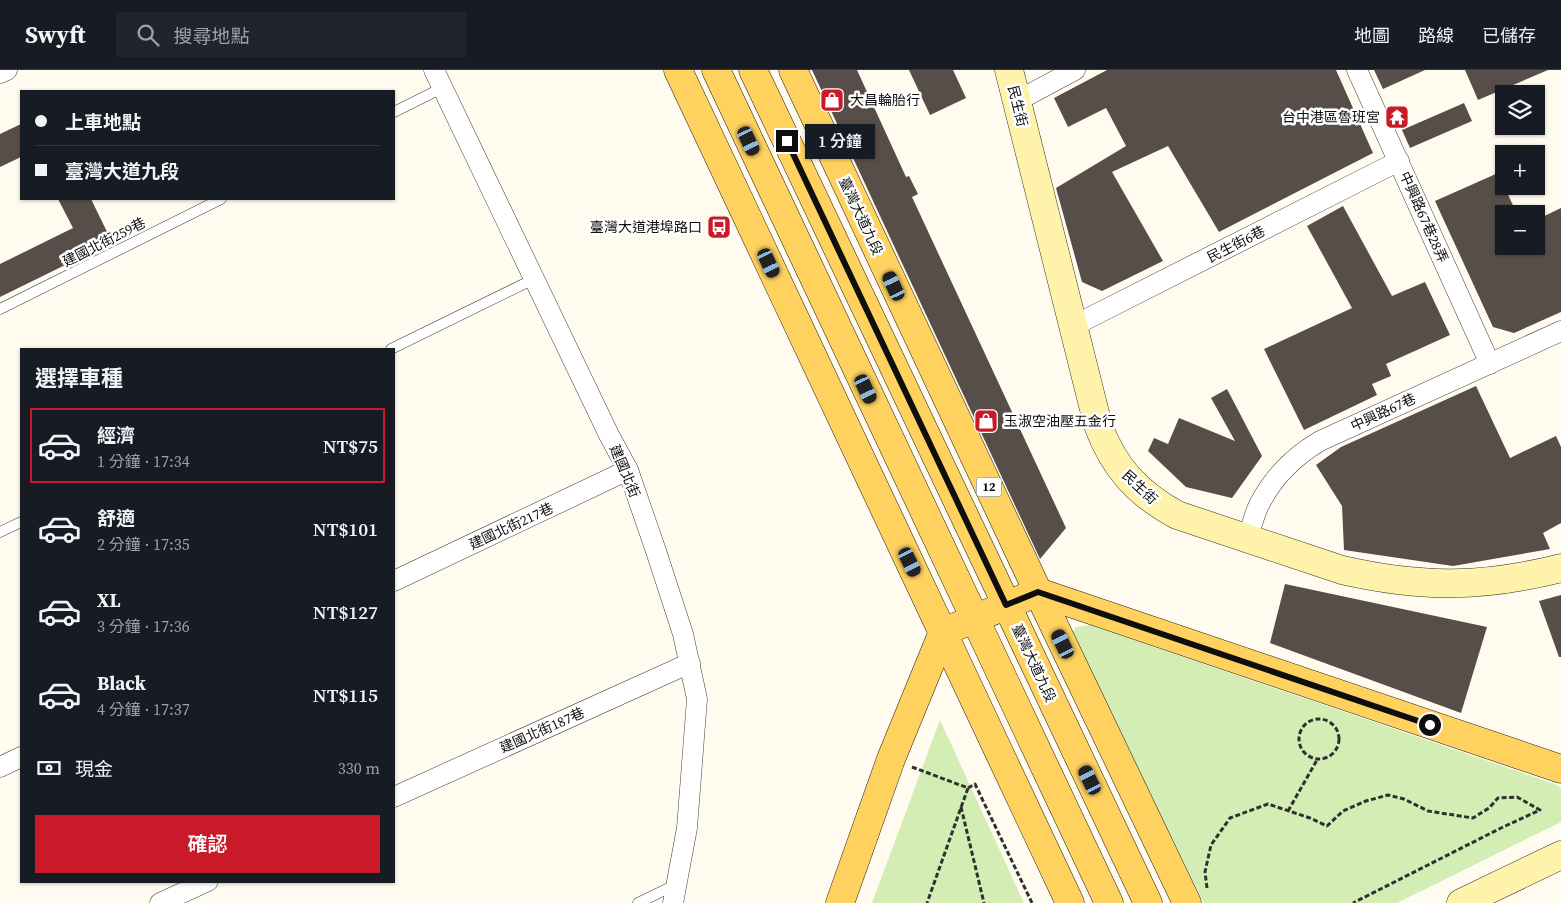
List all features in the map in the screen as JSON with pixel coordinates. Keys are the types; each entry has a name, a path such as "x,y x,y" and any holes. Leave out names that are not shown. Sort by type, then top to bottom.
{"main road":[{"path":"678,70 1070,903"},
{"path":"716,70 1109,903"},
{"name":"臺灣大道九段","path":"753,70 1148,903"},
{"name":"臺灣大道九段","path":"793,70 1038,592 1198,899"},
{"path":"840,903 891,758 943,632 1038,592 1561,769"}],"street":[{"path":"0,73 7,70"},
{"name":"民生街","path":"1009,70 1098,425 1107,448 1120,469 1144,495 1177,515 1342,570 1395,581 1421,584 1466,584 1505,580 1561,568"},
{"path":"1017,101 1075,70"},
{"name":"中興路67巷28弄","path":"1358,70 1490,364"},
{"name":"建國北街","path":"438,79 628,470 683,634 697,699 687,828 675,893"},
{"name":"民生街6巷","path":"1073,326 1399,161"},
{"name":"中興路67巷","path":"1248,539 1258,506 1272,484 1281,471 1304,451 1320,441 1561,331"},
{"name":"建國北街217巷","path":"395,581 628,470"},
{"name":"建國北街187巷","path":"395,797 690,663"},
{"path":"0,767 20,757"},
{"path":"1461,903 1561,855"},
{"path":"160,903 204,883"}],"lane":[{"path":"395,111 438,79"},
{"name":"建國北街259巷","path":"0,309 219,200"},
{"path":"393,348 534,279"},
{"path":"0,532 20,522"},
{"path":"638,903 675,893"}],"path":[{"path":"1288,811 1316,760 1329,757 1336,751 1339,745 1339,733 1335,726 1329,721 1322,719 1314,719 1308,722 1299,736 1299,743 1306,755 1316,760"},
{"path":"891,758 968,788"},
{"path":"927,903 968,788 975,784 1032,903"},
{"path":"1198,899 1211,845 1230,818 1268,804 1310,818 1327,826 1343,811 1366,801 1388,795 1404,799 1428,811 1472,818 1489,808 1498,798 1517,797 1540,810 1353,903"},
{"path":"961,806 984,903"}],"green space":[{"path":"1090,625 1555,784 1561,788 1561,822 1397,903 1204,903 1071,635 1076,627"},
{"path":"940,720 1024,903 872,903"}],"building":[{"path":"812,70 857,70 906,177 909,176 918,194 912,197 1066,528 1040,559"},
{"path":"909,70 953,70 966,98 930,115"},
{"path":"1107,70 1336,70 1373,153 1219,232 1168,146 1112,172 1163,261 1102,291 1082,282 1056,188 1126,146 1106,108 1068,127 1054,98"},
{"path":"1374,70 1425,70 1383,89"},
{"path":"1465,70 1548,70 1513,85 1495,85 1495,93 1478,100"},
{"path":"1464,103 1472,121 1410,148 1402,130"},
{"path":"20,124 20,157 0,167 0,134"},
{"path":"1495,174 1495,195 1508,195 1513,205 1495,205 1495,255 1545,255 1545,216 1561,208 1561,312 1514,333 1493,327 1435,201"},
{"path":"59,200 91,200 112,242 0,297 0,264 73,228"},
{"path":"1343,206 1392,296 1425,282 1450,335 1386,364 1391,376 1372,384 1377,395 1304,430 1264,349 1352,308 1307,226"},
{"path":"1476,386 1510,458 1556,436 1561,447 1561,523 1543,533 1550,549 1453,566 1344,550 1342,506 1316,465 1341,447"},
{"path":"1227,389 1262,456 1232,498 1186,487 1148,451 1154,438 1168,444 1179,418 1235,441 1211,398"},
{"path":"1285,584 1487,627 1461,713 1270,643"},
{"path":"1561,595 1561,657 1559,657 1539,601"}],"place":[{"name":"大昌輪胎行","path":"832,100"},
{"name":"台中港區魯班宮","path":"1397,117"},
{"name":"臺灣大道港埠路口","path":"719,227"},
{"name":"玉淑空油壓五金行","path":"986,421"}],"route":[{"path":"787,141 1006,605 1038,592 1430,725"}]}
